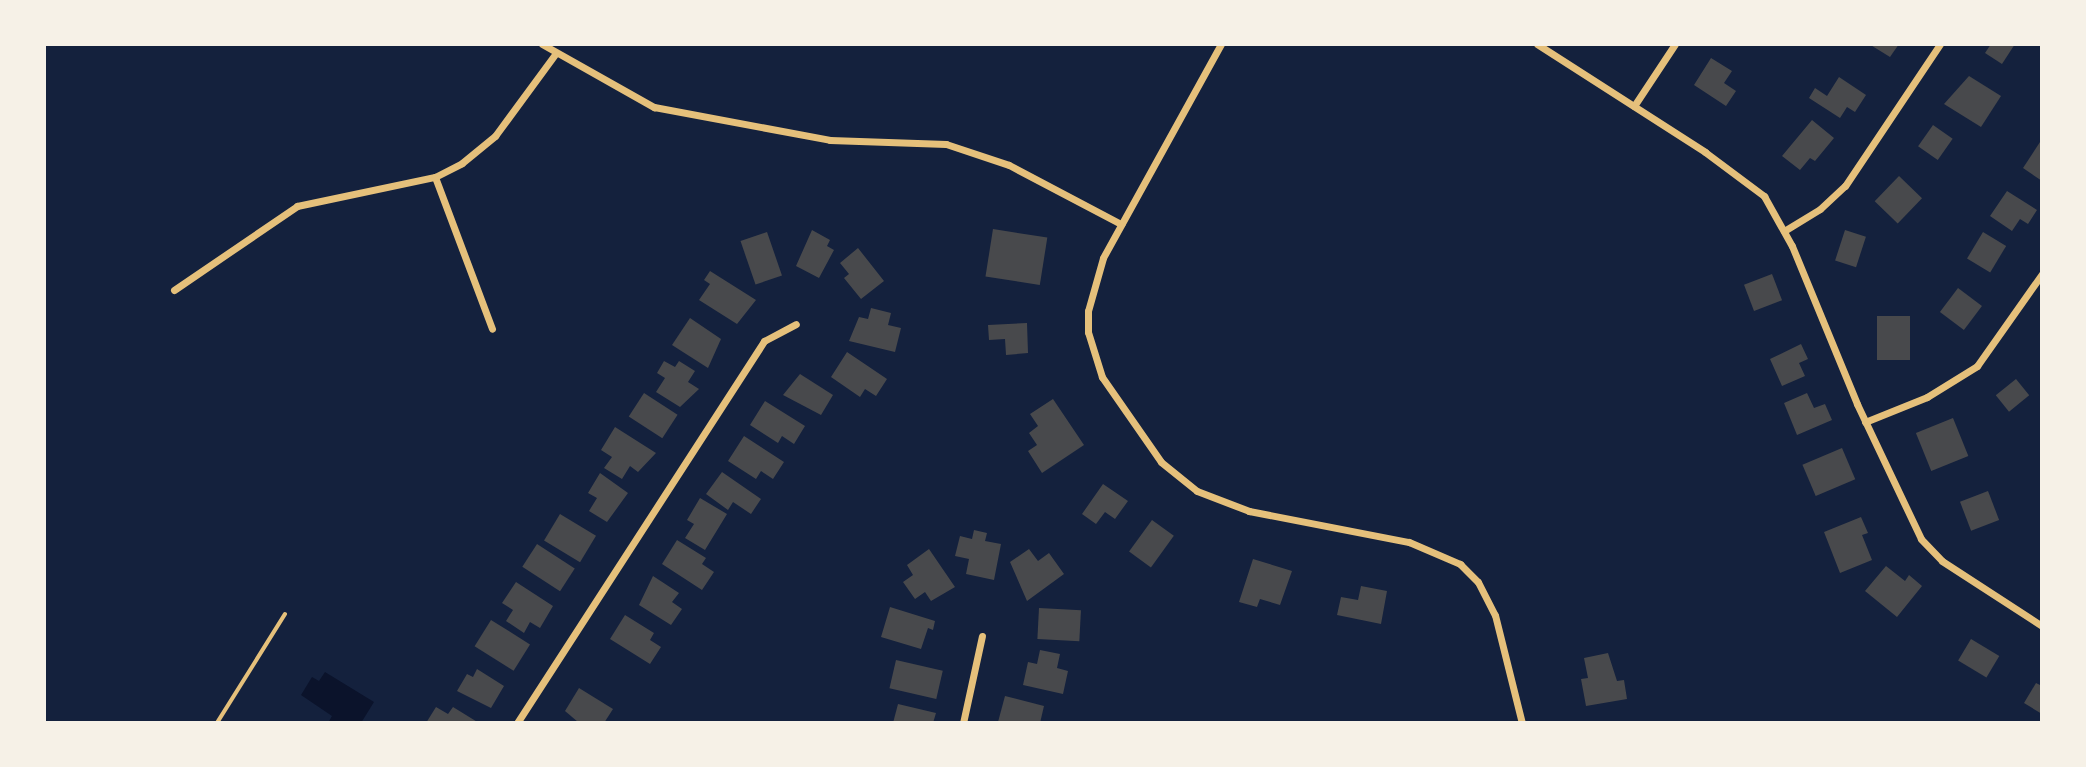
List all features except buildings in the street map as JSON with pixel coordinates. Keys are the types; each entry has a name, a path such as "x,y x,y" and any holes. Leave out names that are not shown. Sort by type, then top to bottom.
{"street":[{"path":"542,44 653,107 830,141 946,144 1009,165 1121,223"},
{"path":"1221,44 1103,258 1088,311 1088,332 1116,401 1161,462 1183,483 1213,499 1298,522 1409,542 1460,564 1478,582 1495,615 1522,723"},
{"path":"1537,44 1634,106 1756,190 1784,231 1910,519 1932,553 2042,626"},
{"path":"1634,106 1675,44"},
{"path":"1784,231 1820,209 1845,186 1940,44"},
{"path":"174,290 297,206 435,177 495,136 556,53"},
{"path":"435,177 492,329"},
{"path":"1866,422 1927,397 1977,366 2042,274"},
{"path":"519,723 764,341 796,324"},
{"path":"964,723 982,636"}],"lane":[{"path":"217,723 285,614"}],"water":[{"path":"325,672 374,702 361,723 328,723 332,716 301,695 312,677 319,681"}]}
